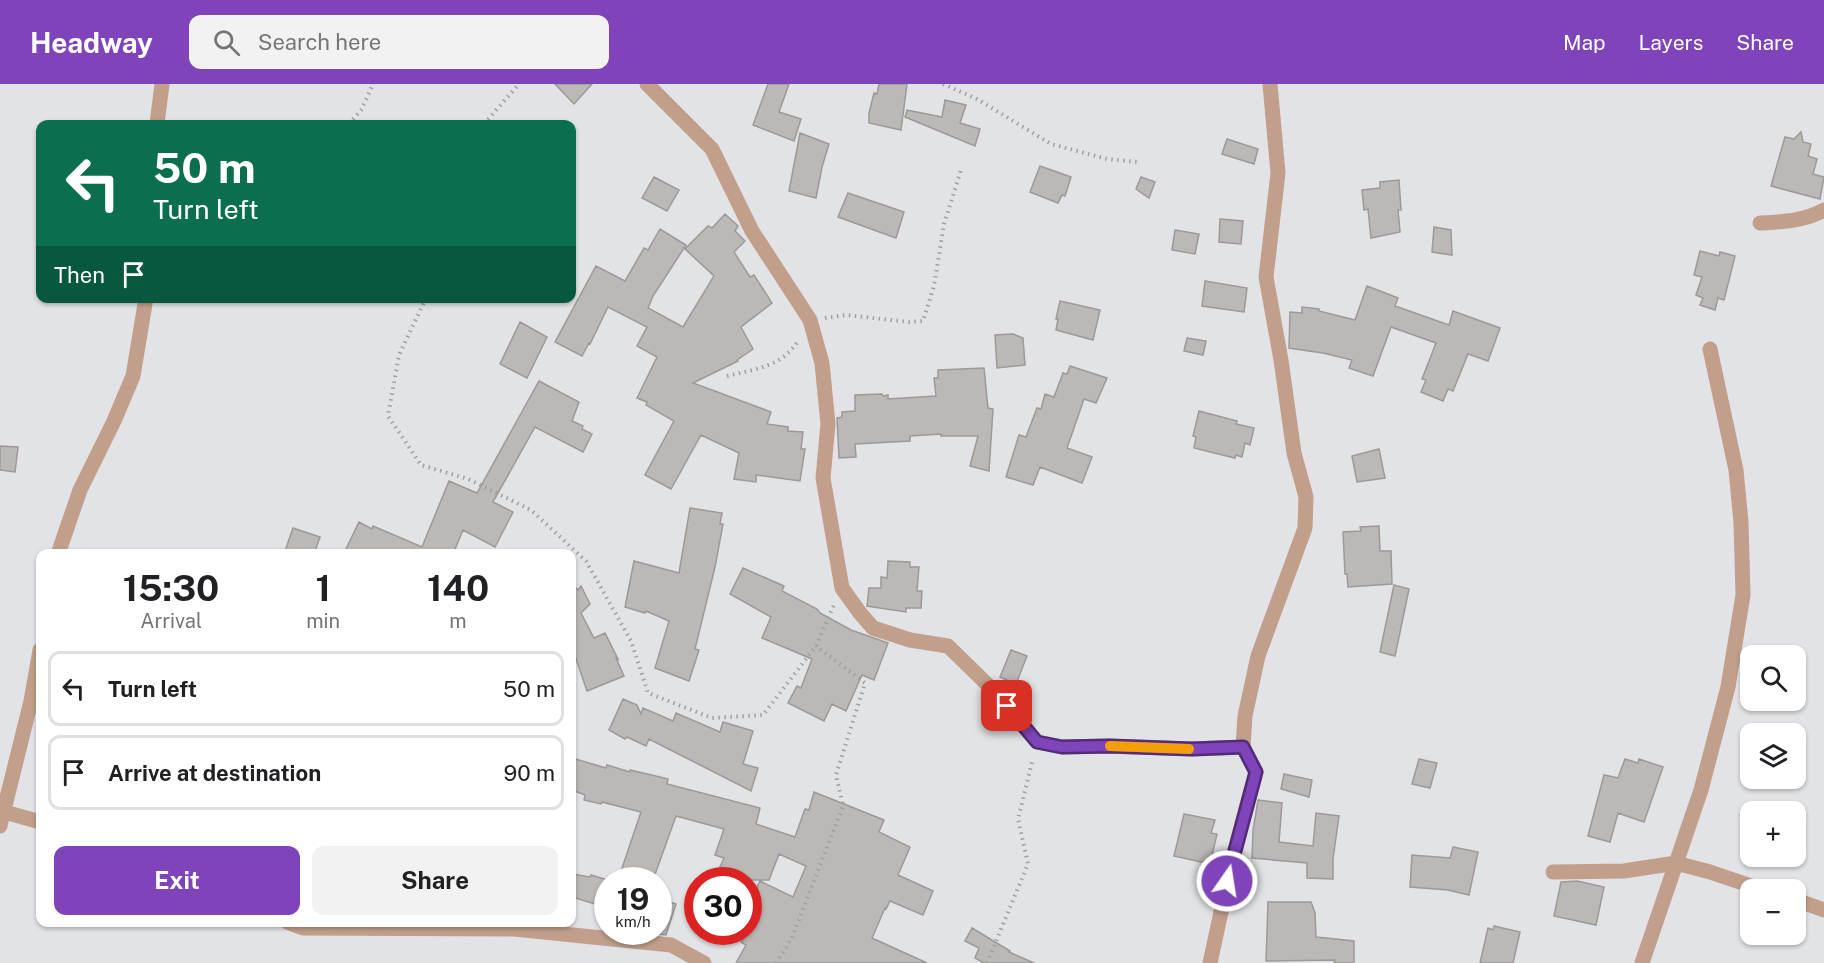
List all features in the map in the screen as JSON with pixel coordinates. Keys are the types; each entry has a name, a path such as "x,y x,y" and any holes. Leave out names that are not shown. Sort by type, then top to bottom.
{"street":[{"path":"157,120 162,84"},
{"path":"647,84 712,148 752,231 810,320 822,363 828,424 823,478 842,588 873,628 910,640 948,646 991,688 1037,742 1062,747 1192,749 1243,747"},
{"path":"1210,963 1232,861 1256,772 1243,747 1245,716 1258,656 1305,528 1306,497 1294,453 1266,277 1278,173 1270,84"},
{"path":"1760,223 1817,215 1824,210"},
{"path":"60,549 80,490 133,376 146,303"},
{"path":"1642,963 1701,790 1728,687 1743,595 1741,522 1736,470 1710,349"},
{"path":"36,676 32,701 2,819 36,822"},
{"path":"1554,872 1624,871 1676,863 1740,882"},
{"path":"1806,904 1824,910"},
{"path":"300,927 525,930 671,945 704,963"}],"path":[{"path":"352,120 362,109 373,84"},
{"path":"488,120 519,84"},
{"path":"943,84 977,99 1051,144 1107,159 1138,162"},
{"path":"727,376 771,365 795,346 810,320 846,315 909,322 923,321 934,286 944,224 962,168"},
{"path":"424,303 399,355 388,416 421,465 468,479 531,510 573,549"},
{"path":"576,552 586,561 631,641 648,693 712,718 763,715 816,646 842,588"},
{"path":"776,963 790,940 843,806 836,775 865,683 816,646"},
{"path":"987,963 1028,864 1018,819 1037,742"}],"building":[{"path":"555,84 592,84 574,104"},
{"path":"768,84 789,84 779,112 801,119 794,141 753,125"},
{"path":"879,84 907,84 901,130 869,123 874,93 877,94"},
{"path":"945,100 966,105 960,123 980,129 975,146 905,117 907,110 942,117"},
{"path":"1801,132 1803,142 1811,144 1808,156 1817,159 1813,174 1824,177 1820,199 1771,186 1785,137 1794,139"},
{"path":"800,133 829,144 816,198 789,191"},
{"path":"1227,139 1258,149 1254,164 1222,154"},
{"path":"1040,166 1071,177 1065,196 1062,195 1058,203 1030,192"},
{"path":"654,177 679,190 667,211 642,198"},
{"path":"1141,177 1155,182 1149,198 1136,189"},
{"path":"1399,180 1400,232 1371,238 1368,209 1364,210 1362,190 1380,188 1380,182"},
{"path":"848,193 904,212 896,238 838,217"},
{"path":"725,214 738,226 735,231 745,241 734,252 750,277 754,275 772,303 741,327 753,349 738,361 693,383 771,412 767,424 788,427 788,431 803,432 801,449 805,449 800,481 756,475 756,482 734,479 739,453 701,435 671,489 645,475 674,421 646,405 647,402 637,398 657,357 637,346 647,327 608,307 582,356 555,342 596,266 625,281 644,248 648,250 660,229 686,245 653,296 648,308 683,327 714,276 685,249 708,226 712,228"},
{"path":"1220,219 1243,221 1241,244 1219,242"},
{"path":"1434,227 1451,230 1452,255 1432,252"},
{"path":"1175,230 1199,234 1195,254 1172,250"},
{"path":"1700,251 1719,256 1720,252 1735,256 1724,300 1718,298 1715,310 1700,305 1703,298 1696,295 1702,277 1694,275"},
{"path":"1205,281 1247,288 1244,312 1202,306"},
{"path":"1367,286 1398,298 1395,306 1449,325 1453,311 1500,328 1488,361 1468,354 1453,391 1448,389 1443,401 1421,392 1426,380 1422,379 1436,343 1391,327 1373,376 1349,368 1352,360 1289,348 1290,312 1302,313 1302,307 1319,309 1319,311 1355,320"},
{"path":"1060,301 1100,310 1093,340 1056,330"},
{"path":"520,322 547,337 527,378 500,364"},
{"path":"1013,334 1023,338 1025,365 997,368 995,335"},
{"path":"1187,338 1206,341 1203,355 1184,351"},
{"path":"1070,366 1107,378 1096,403 1084,399 1067,448 1092,457 1082,483 1040,467 1033,485 1006,477 1019,435 1026,437 1037,408 1041,409 1045,394 1054,397 1063,373 1067,374"},
{"path":"984,368 988,408 993,409 989,471 970,466 978,436 941,436 941,434 910,436 910,441 855,444 856,457 839,458 837,418 842,417 842,412 855,411 855,395 882,394 883,396 888,395 888,399 936,396 934,378 938,378 938,370"},
{"path":"539,381 579,402 572,421 583,426 582,429 592,434 583,452 535,427 493,502 513,512 495,547 463,530 455,549 346,549 359,522 422,547 449,481 477,493"},
{"path":"1199,411 1254,428 1250,445 1245,443 1242,457 1236,455 1235,458 1194,448 1196,437 1193,436"},
{"path":"0,446 18,447 15,472 0,470"},
{"path":"1379,449 1385,478 1357,482 1352,456"},
{"path":"690,508 722,513 720,524 723,524 695,649 699,650 689,681 655,668 669,621 646,611 645,613 625,607 634,561 679,573"},
{"path":"1379,526 1380,551 1391,551 1392,584 1348,587 1347,574 1345,574 1343,532 1361,531 1360,527"},
{"path":"293,528 320,537 316,549 286,549"},
{"path":"888,561 910,562 910,567 919,567 917,591 922,591 921,608 906,608 906,612 867,606 869,588 881,588 881,577 887,578"},
{"path":"743,568 784,586 782,591 851,630 888,643 874,680 862,675 846,711 832,704 824,721 788,703 797,686 801,688 812,659 762,638 771,617 730,594"},
{"path":"1394,585 1409,589 1395,656 1380,652"},
{"path":"581,586 590,604 581,613 594,638 605,633 624,676 587,691 576,659 576,588 578,590"},
{"path":"1011,650 1027,656 1016,684 1000,677"},
{"path":"623,699 637,705 641,714 643,708 673,721 676,713 720,732 723,722 753,731 743,764 758,768 751,791 649,739 646,746 627,737 625,739 609,730"},
{"path":"576,759 606,768 607,765 668,779 667,784 760,808 756,824 795,837 805,809 809,810 814,792 884,820 879,832 910,847 898,875 933,891 923,915 890,901 872,938 927,963 736,963 746,945 762,945 762,882 793,897 806,866 779,854 769,880 762,880 762,867 720,867 724,858 715,855 724,829 676,816 658,867 622,867 641,812 584,800 585,795 576,792"},
{"path":"1419,759 1437,763 1430,788 1412,784"},
{"path":"1625,759 1638,763 1639,759 1663,767 1644,822 1618,813 1610,842 1588,836 1604,775 1618,778"},
{"path":"1284,774 1312,780 1309,797 1281,789"},
{"path":"1258,800 1282,803 1279,842 1313,846 1316,813 1339,816 1333,859 1333,879 1307,878 1307,863 1252,858"},
{"path":"1184,814 1215,820 1211,833 1217,834 1210,864 1174,856"},
{"path":"1453,847 1478,852 1469,895 1448,890 1410,887 1412,855 1450,858"},
{"path":"576,875 590,877 594,876 594,904 576,898"},
{"path":"1577,881 1604,887 1596,925 1554,916 1561,882"},
{"path":"1268,902 1311,902 1315,913 1316,937 1354,941 1354,963 1334,963 1335,960 1266,961"},
{"path":"672,903 676,904 672,916"},
{"path":"1494,926 1520,932 1513,963 1480,963 1488,928 1493,930"},
{"path":"972,928 1009,952 1034,963 984,963 975,958 979,948 965,941"}],"slow traffic":[{"path":"1110,746 1189,749"}],"route":[{"path":"1007,706 1037,742 1062,747 1192,749 1243,747 1256,772 1227,881"}]}
